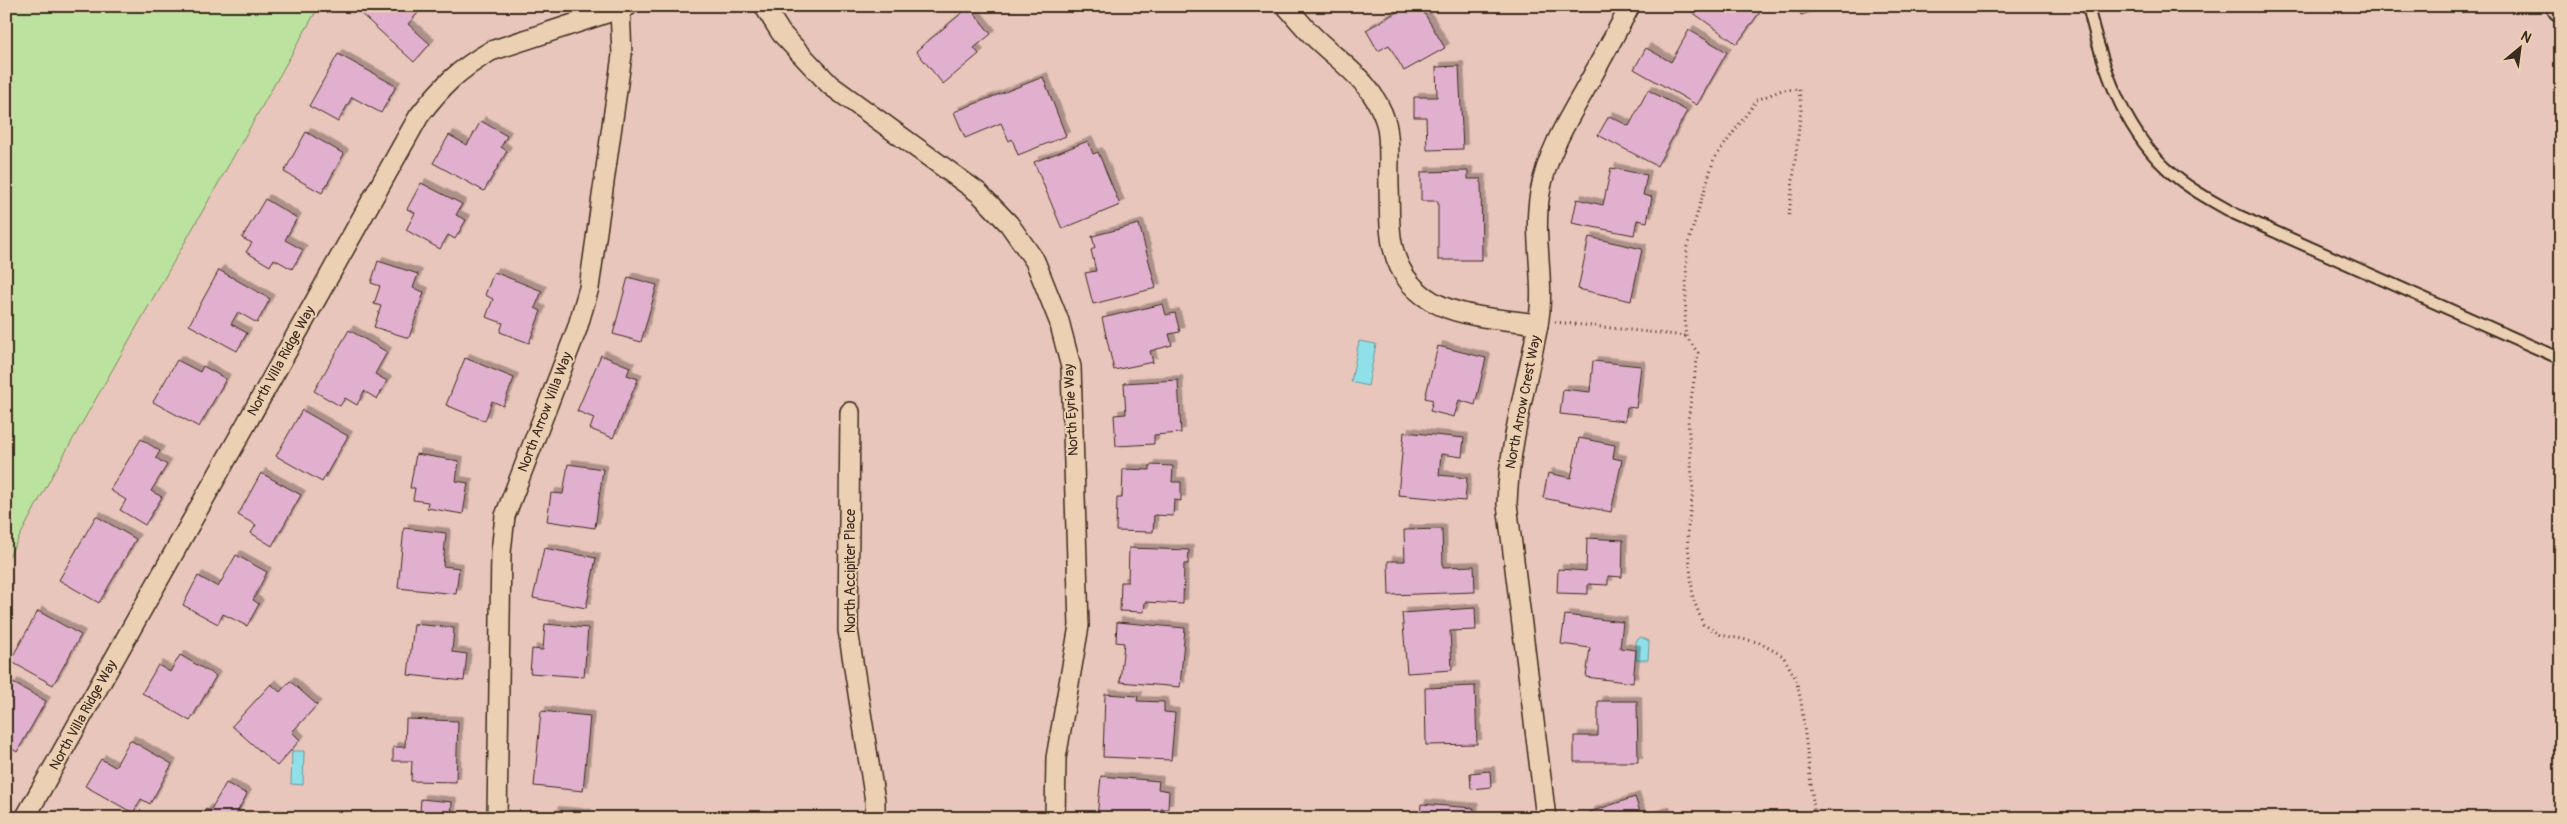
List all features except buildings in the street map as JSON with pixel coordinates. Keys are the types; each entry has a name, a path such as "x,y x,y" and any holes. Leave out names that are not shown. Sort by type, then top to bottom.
{"street":[{"name":"North Eyrie Way","path":"764,6 781,33 830,85 985,199 1009,224 1035,261 1059,321 1071,367 1079,626 1056,758 1055,818"},
{"path":"1286,6 1312,35 1346,63 1373,93 1386,124 1392,246 1399,267 1411,286 1429,301 1463,314 1544,323"},
{"name":"North Arrow Crest Way","path":"1546,818 1507,504 1508,470 1544,323 1536,222 1546,168 1560,135 1630,6"},
{"name":"North Villa Ridge Way","path":"25,818 419,116 444,84 471,62 491,51 624,8"},
{"name":"North Arrow Villa Way","path":"497,818 501,552 505,516 577,329 589,288 622,55 624,8"},
{"name":"North Accipiter Place","path":"850,412 848,630 876,801 875,818"}],"lane":[{"path":"2088,6 2103,60 2130,125 2154,156 2186,183 2235,214 2561,359"}],"path":[{"path":"1789,215 1802,110 1799,89 1782,90 1757,100 1714,159 1687,247 1686,336 1698,353 1688,420 1693,492 1687,534 1693,598 1703,624 1721,635 1758,642 1783,656 1796,678 1801,701 1815,818"},
{"path":"1544,323 1686,336"}],"green space":[{"path":"6,6 319,6 52,476 6,562"}],"water":[{"path":"1359,341 1376,344 1368,386 1351,382"},
{"path":"1641,637 1649,641 1648,660 1636,660 1636,641"},
{"path":"292,751 304,751 303,785 291,784"}]}
